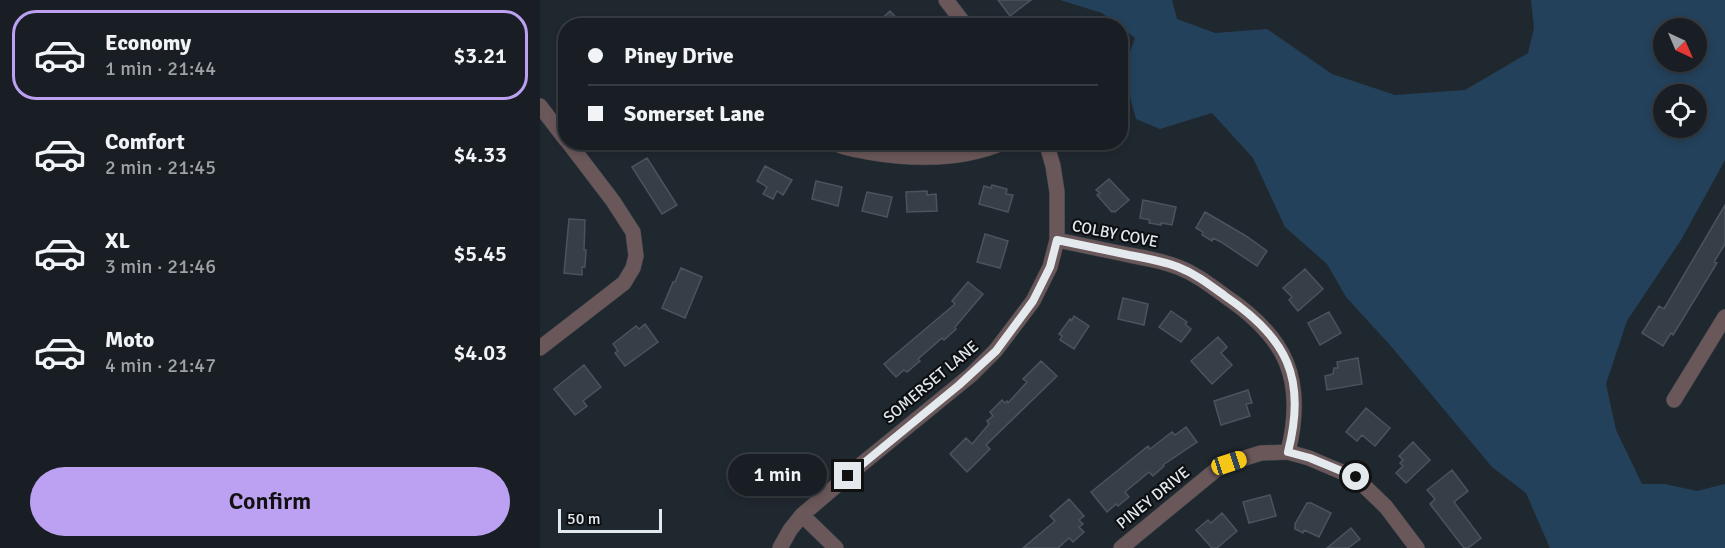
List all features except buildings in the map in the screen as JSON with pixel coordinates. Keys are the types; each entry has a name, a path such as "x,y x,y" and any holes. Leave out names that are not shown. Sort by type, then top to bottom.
{"street":[{"path":"946,0 960,18"},
{"path":"540,106 558,129"},
{"path":"540,348 624,283 633,268 636,256 633,232 613,201 574,150"},
{"path":"855,150 882,155 938,158 978,150"},
{"name":"SOMERSET LANE","path":"780,548 802,515 959,385 996,351 1033,301 1050,267 1057,240 1057,192 1048,150"},
{"name":"COLBY COVE","path":"1057,240 1161,261 1178,267 1193,274 1250,313 1271,335 1288,363 1293,382 1295,411 1294,429 1288,452"},
{"path":"1674,400 1725,317"},
{"name":"PINEY DRIVE","path":"1121,548 1217,469 1261,453 1288,452 1310,458 1356,477 1386,507 1417,548"},
{"path":"802,515 836,548"}],"shaded area":[{"path":"1060,0 1172,0 1177,19 1215,33 1267,29 1332,74 1395,95 1465,90 1528,53 1534,28 1531,0 1725,0 1725,160 1681,240 1627,321 1606,384 1616,430 1642,484 1665,484 1697,491 1725,484 1725,548 1550,548 1526,493 1492,467 1390,345 1346,297 1327,264 1285,227 1253,158 1212,113 1160,129 1136,119 1128,89 1128,57 1135,38 1128,33 1128,18 1109,18 1102,13"}],"route":[{"path":"848,476 959,385 996,351 1033,301 1047,276 1057,240 1161,261 1178,267 1193,274 1250,313 1271,335 1288,363 1293,382 1295,411 1294,429 1288,452 1310,458 1356,477"}]}
